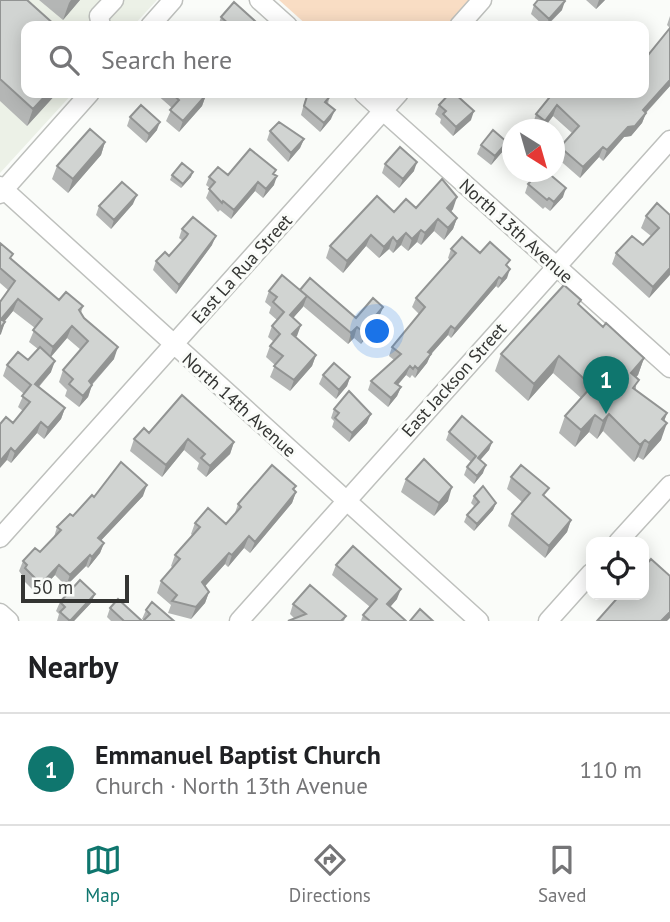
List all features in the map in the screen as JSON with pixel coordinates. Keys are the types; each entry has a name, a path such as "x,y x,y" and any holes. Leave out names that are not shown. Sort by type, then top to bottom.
{"street":[{"path":"100,21 99,16 114,0"},
{"path":"259,0 282,21"},
{"path":"463,21 482,0"},
{"path":"154,21 171,1"},
{"path":"1,190 85,98"},
{"name":"North 13th Avenue","path":"369,98 670,368"},
{"name":"East La Rua Street","path":"0,538 395,98"},
{"name":"East Jackson Street","path":"239,621 670,140"},
{"name":"North 14th Avenue","path":"1,190 480,621"},
{"path":"623,537 670,485"},
{"path":"548,621 586,579"},
{"path":"0,613 9,621"}],"shaded area":[{"path":"0,0 157,0 138,21 21,21 21,98 68,98 0,173"},
{"path":"279,0 473,0 454,21 302,21"}],"building":[{"path":"0,0 27,0 50,21 21,21 21,98 43,98 33,109 0,79"},
{"path":"538,0 565,1 549,19 534,5"},
{"path":"234,2 255,21 225,21 221,17"},
{"path":"670,28 670,80 643,110 646,113 635,126 628,127 607,150 603,147 583,167 565,151 565,141 579,126 557,105 546,119 536,114 549,98 649,98 649,54"},
{"path":"177,98 203,98 183,121 170,110 179,100"},
{"path":"306,98 328,98 325,102 335,110 324,123 304,106"},
{"path":"445,98 460,98 474,111 456,127 443,114 446,111 439,105"},
{"path":"141,105 160,122 149,134 130,117"},
{"path":"279,122 304,139 291,153 270,131"},
{"path":"90,129 105,142 73,179 57,166"},
{"path":"493,130 502,138 502,148 495,156 481,145"},
{"path":"400,147 417,162 403,179 385,164"},
{"path":"250,149 276,170 273,174 277,176 266,189 258,182 234,210 223,201 222,203 209,189 215,182 209,177 218,167 228,175"},
{"path":"182,163 193,172 183,184 172,175"},
{"path":"442,179 457,197 447,208 457,218 448,228 438,219 425,233 421,230 412,239 406,233 397,242 393,237 384,247 371,235 347,261 330,246 377,196 394,212 406,199 416,208"},
{"path":"122,182 137,195 114,220 99,206"},
{"path":"559,182 566,188 554,202 549,198 547,200 528,184"},
{"path":"657,203 670,215 670,268 653,287 616,253 632,236 643,245 659,228 646,216"},
{"path":"193,217 216,236 179,285 156,261 165,252 169,256 186,237 188,234 182,229"},
{"path":"462,237 480,253 490,242 510,260 506,265 510,269 502,279 499,277 455,329 451,326 428,352 431,354 418,369 410,366 395,383 401,387 391,398 371,381 401,354 392,347 425,307 416,298 456,253 451,249"},
{"path":"0,243 13,254 10,258 59,300 66,292 83,306 79,310 84,318 118,347 89,381 92,385 83,396 69,384 73,379 63,370 88,341 72,326 53,347 33,330 42,319 18,299 1,319 5,322 0,328 0,302 15,281 0,268"},
{"path":"282,275 307,296 290,315 301,325 292,334 316,355 294,380 274,366 283,356 270,346 280,334 272,326 284,312 273,302 277,297 269,291"},
{"path":"310,278 356,318 373,298 383,307 365,333 357,327 351,333 300,290"},
{"path":"564,285 581,300 578,304 603,327 606,323 644,358 631,373 639,380 633,388 667,413 662,419 667,423 649,443 645,440 640,445 609,414 603,421 595,415 581,430 565,416 592,386 559,356 534,384 501,354"},
{"path":"40,347 55,361 35,384 65,408 48,428 41,422 15,452 11,448 0,461 0,424 6,417 13,423 30,402 22,396 31,385 7,365 18,352 28,360"},
{"path":"334,363 350,377 339,390 323,375"},
{"path":"349,391 371,414 352,433 335,418 339,413 334,409"},
{"path":"182,395 234,442 210,466 201,458 205,454 188,439 166,465 134,439 144,428 149,433"},
{"path":"462,416 492,442 478,458 486,465 477,476 467,467 476,456 449,432"},
{"path":"424,459 452,487 439,503 406,479"},
{"path":"121,462 147,485 98,538 104,543 92,557 90,555 70,575 59,565 41,584 25,568 27,565 23,561 35,548 40,552 61,530 57,527 70,514 73,516 92,495 94,497"},
{"path":"272,465 296,486 293,489 296,492 255,542 249,536 202,582 209,592 196,607 172,601 177,595 161,581 180,559 175,555 200,527 195,523 208,508 226,524 241,507 238,504"},
{"path":"521,465 549,488 543,495 571,520 549,546 512,514 530,493 511,477"},
{"path":"483,486 496,503 477,524 467,515 479,502 474,496"},
{"path":"353,546 401,589 387,604 406,621 370,621 363,615 377,599 336,565"},
{"path":"651,559 670,576 670,612 661,621 597,621 616,600 649,600"},
{"path":"80,580 95,594 70,621 60,612 65,607 60,602"},
{"path":"310,585 346,616 341,621 288,621 306,614 293,604"},
{"path":"118,599 142,621 124,621 110,608"},
{"path":"152,602 174,621 143,621 150,614 146,610"},
{"path":"420,609 433,621 410,621"}],"place":[{"name":"Emmanuel Baptist Church","path":"606,414"}]}
